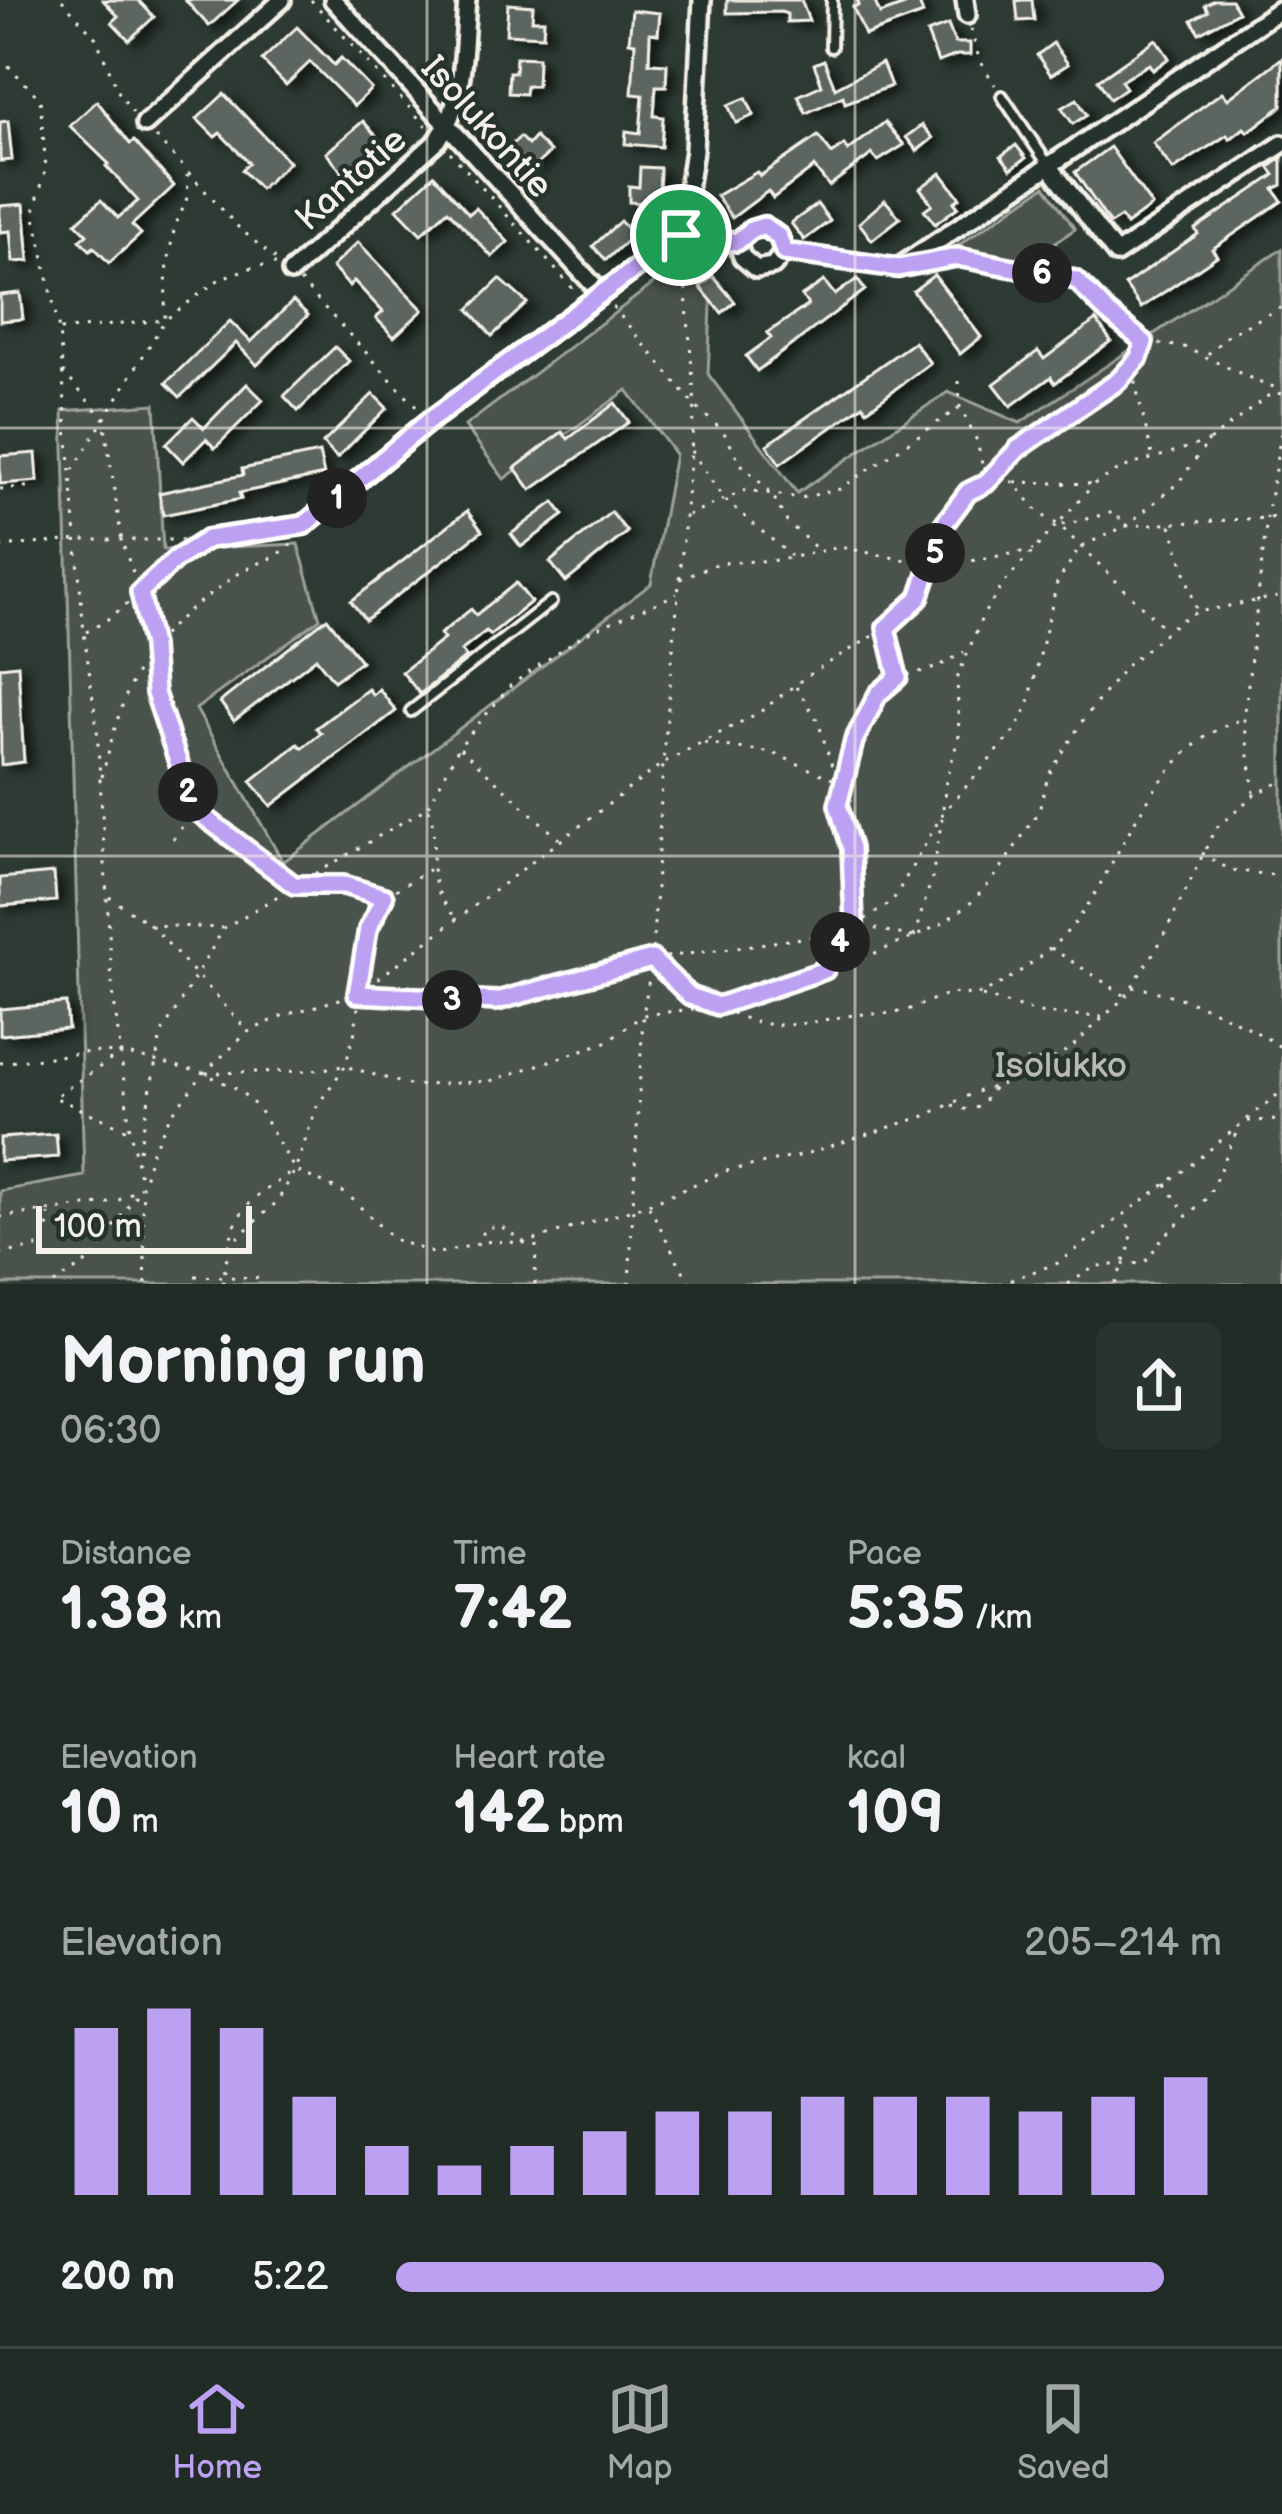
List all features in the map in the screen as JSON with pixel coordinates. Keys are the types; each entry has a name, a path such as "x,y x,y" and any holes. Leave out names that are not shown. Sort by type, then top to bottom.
{"street":[{"path":"145,124 282,0"},
{"name":"Isolukontie","path":"333,0 600,292"},
{"path":"447,127 459,98 467,0"},
{"path":"681,235 694,150 703,0"},
{"path":"898,268 1282,8"},
{"name":"Kantotie","path":"286,268 438,140 447,127"},
{"path":"1048,164 1116,254 1282,144"},
{"path":"208,539 304,525 429,421 681,235 737,242 764,226 779,237 784,252 772,266 756,269 742,257 737,242"}],"lane":[{"path":"831,46 832,0"},
{"path":"1002,96 1048,164"},
{"path":"411,711 551,602"}],"path":[{"path":"62,0 96,38 124,103 429,421"},
{"path":"966,8 979,59 1002,96"},
{"path":"0,57 40,99 46,168 34,212 59,330 101,781 112,983 130,1131 142,1186 146,1284"},
{"path":"165,320 175,225 189,202 187,170"},
{"path":"629,1284 643,1015 652,959 663,763 695,406 681,235"},
{"path":"784,252 898,268 957,257 1076,280 1144,342 1184,346 1282,391"},
{"path":"72,471 165,320 221,278 253,266 286,268"},
{"path":"600,292 695,406 723,431 742,465 772,494 787,522 818,550"},
{"path":"1206,356 1228,335 1282,308"},
{"path":"59,330 165,320"},
{"path":"357,994 663,763 760,712 886,628 919,598 944,524 968,492 986,483 1018,449 1091,402 1132,366 1144,342"},
{"path":"1132,366 1154,461"},
{"path":"63,371 104,419 122,542 152,646 155,693 194,809 294,885 344,885 384,897"},
{"path":"959,381 960,406 977,441 986,483"},
{"path":"825,970 844,932 892,902 943,813 1015,731 1028,706 1057,583 1080,547 1126,526 1178,483 1209,441 1268,396 1282,391"},
{"path":"685,516 746,490 801,498 840,489 960,406"},
{"path":"1254,795 1244,718 1282,427"},
{"path":"914,937 932,878 946,781 958,736 957,679 983,615 1005,582 1094,484 1125,467 1209,441"},
{"path":"691,452 724,499 793,557"},
{"path":"1013,482 1039,513 1060,526 1167,632"},
{"path":"986,483 1094,484"},
{"path":"0,489 35,486"},
{"path":"1060,526 1114,512 1126,526"},
{"path":"1126,526 1282,518"},
{"path":"1170,524 1197,612"},
{"path":"101,781 121,700 142,656 193,605 246,568 287,550 304,525"},
{"path":"0,547 77,540 208,539"},
{"path":"84,633 116,617 176,559 208,539"},
{"path":"680,579 718,563 793,557 840,547 910,561 934,554 971,561 1035,550"},
{"path":"138,1156 161,1035 224,928 428,807 458,747 511,685 565,647 651,602 679,593"},
{"path":"204,1073 344,1066 412,1086 490,1081 606,1042 643,1015 718,1006 914,937 973,901 997,874 1039,811 1048,776 1083,720 1126,666 1197,612 1282,596"},
{"path":"886,628 898,677"},
{"path":"854,924 851,848 838,805 839,781 854,741 878,694 898,677 936,668 966,651"},
{"path":"795,686 818,721 839,781"},
{"path":"980,995 1050,947 1083,913 1146,802 1195,744 1225,724 1244,718"},
{"path":"702,742 773,753 839,781"},
{"path":"458,747 561,840"},
{"path":"0,1063 90,1052 123,1053 204,1073 239,1090 258,1108 296,1170 347,1194 394,1239 435,1254 490,1241 525,1243 648,1204 726,1171 799,1156 950,1104 1021,1078 1049,1061 1105,1018 1132,987 1163,938 1214,829 1254,795 1282,781"},
{"path":"428,807 436,832 430,869 440,900 457,920"},
{"path":"173,839 194,809"},
{"path":"1201,852 1230,870 1282,876"},
{"path":"228,1246 277,1202 296,1170 317,1106 344,1066 355,1031 368,929 384,897 430,869"},
{"path":"109,897 151,925 248,1032"},
{"path":"854,924 914,937"},
{"path":"151,925 224,928"},
{"path":"55,1284 93,1258 142,1186 152,1151 170,1116 204,1073 248,1032 282,1016 357,994 497,1001 652,959 844,932"},
{"path":"1050,947 1126,995"},
{"path":"652,959 690,996 746,1022 819,1024 901,1012 951,994 980,995 1040,1013 1105,1018"},
{"path":"1132,987 1166,992 1240,1020 1282,1048"},
{"path":"123,1053 55,1097 130,1131"},
{"path":"950,1104 968,1110 978,1107 1003,1069 1016,1062 1049,1061"},
{"path":"999,1284 1058,1263 1282,1091"},
{"path":"1248,1121 1282,1120"},
{"path":"1068,1284 1096,1266 1145,1263 1162,1238 1208,1197 1237,1129"},
{"path":"224,1284 228,1246 238,1216 251,1198 296,1170"},
{"path":"1166,1184 1187,1216"},
{"path":"0,1217 116,1202 142,1186"},
{"path":"648,1204 690,1284"},
{"path":"0,1254 37,1247 47,1231 49,1212"},
{"path":"1115,1284 1132,1241 1126,1214"},
{"path":"477,1246 479,1236 489,1227 502,1227 525,1243"},
{"path":"535,1284 536,1240"},
{"path":"195,1276 259,1278"}],"green space":[{"path":"1045,186 1075,229 1019,267 931,264"},
{"name":"Isolukko","path":"1282,249 1282,1284 0,1284 0,1191 84,1176 63,411 155,404 163,550 298,544 320,619 196,709 283,862 651,584 675,454 627,390 504,479 465,426 690,256 712,285 708,374 797,493 948,392 1020,423"}],"building":[{"path":"103,0 138,0 154,17 129,40 112,22 118,16"},
{"path":"185,0 238,0 209,26"},
{"path":"727,0 801,0 809,21 787,22 787,14 781,12 727,13"},
{"path":"857,0 874,0 880,14 918,0 923,14 865,35 853,7 859,5"},
{"path":"1032,0 1034,20 1018,21 1016,1"},
{"path":"1231,0 1238,12 1199,33 1192,20 1208,11 1205,5"},
{"path":"508,4 533,6 532,20 544,20 543,36 506,34"},
{"path":"632,10 660,13 658,34 650,33 649,63 667,64 666,86 656,86 654,116 663,117 661,147 625,144 626,131 640,133 643,95 632,94"},
{"path":"948,25 955,43 970,43 970,55 938,62 927,33"},
{"path":"297,27 334,65 341,58 371,89 354,106 310,62 286,85 262,60"},
{"path":"1156,39 1169,58 1153,70 1149,64 1121,81 1126,88 1110,99 1098,80"},
{"path":"1053,43 1068,64 1051,75 1037,55"},
{"path":"516,57 538,58 537,86 526,86 525,94 508,93"},
{"path":"1282,58 1282,106 1248,132 1244,128 1230,139 1227,135 1173,170 1153,143 1222,92 1228,99"},
{"path":"824,60 835,88 882,63 891,86 845,103 843,96 806,113 798,96 822,85 814,64"},
{"path":"224,94 289,162 260,189 242,170 249,163 220,133 215,137 197,119"},
{"path":"746,98 754,115 736,123 728,105"},
{"path":"1077,99 1087,115 1073,124 1062,108"},
{"path":"97,101 130,144 134,141 174,186 132,225 141,234 109,263 80,240 87,234 76,223 101,200 118,218 138,201 70,126"},
{"path":"8,121 12,160 0,161 0,122"},
{"path":"363,121 386,147 349,180 326,153"},
{"path":"885,122 904,145 878,161 872,154 829,186 814,167 773,198 768,191 732,218 716,196 757,172 760,176 818,136 832,154 844,145 848,151"},
{"path":"922,125 933,138 917,151 906,137"},
{"path":"520,137 528,145 535,137 550,152 532,169 510,146"},
{"path":"1016,145 1026,158 1011,169 1001,156"},
{"path":"1110,147 1152,206 1126,225 1121,217 1110,224 1075,172"},
{"path":"1282,158 1282,185 1274,189 1282,201 1212,249 1217,256 1141,308 1125,285 1198,234 1195,229 1275,175 1269,167"},
{"path":"640,167 660,168 659,195 648,195 648,203 629,202 629,186 639,187"},
{"path":"941,173 960,198 954,202 958,207 935,224 924,210 932,204 920,188"},
{"path":"434,175 469,214 476,208 508,242 492,257 448,210 421,234 397,209"},
{"path":"885,200 900,218 872,240 859,223"},
{"path":"24,204 29,261 13,262 10,231 0,232 0,206"},
{"path":"817,204 830,221 804,240 791,223"},
{"path":"620,221 633,235 606,260 593,246"},
{"path":"358,242 423,310 394,337 376,318 383,312 354,281 349,286 332,267"},
{"path":"934,275 981,337 960,354 913,291"},
{"path":"713,276 735,302 722,313 700,287"},
{"path":"500,279 527,303 492,336 469,309"},
{"path":"857,279 865,290 757,371 746,356 771,338 767,333 808,305 802,296 824,281 835,295"},
{"path":"20,293 23,319 0,321 0,295"},
{"path":"293,301 308,315 257,365 236,343 180,397 166,383 230,321 251,342"},
{"path":"1096,320 1111,341 1055,383 1051,377 1011,406 994,384 1038,351 1044,359"},
{"path":"914,342 930,363 867,410 863,405 780,464 767,445"},
{"path":"335,347 349,361 298,411 284,396"},
{"path":"247,384 263,400 215,448 206,439 183,462 166,444 193,417 204,428"},
{"path":"373,394 387,408 337,458 323,443"},
{"path":"615,403 629,422 531,490 515,468 562,432 568,439"},
{"path":"36,453 38,481 0,484 0,456"},
{"path":"319,453 324,475 163,515 159,493"},
{"path":"554,502 564,515 521,547 511,534"},
{"path":"467,511 482,531 365,620 351,601"},
{"path":"611,512 627,532 566,582 550,562"},
{"path":"516,583 531,602 461,651 466,657 420,694 402,672 444,639 440,634 471,609 476,615"},
{"path":"327,618 361,661 334,681 316,658 234,721 220,702"},
{"path":"18,665 24,762 1,765 0,667"},
{"path":"368,689 373,695 379,689 396,711 271,806 251,781 298,744 302,748 321,733 316,728"},
{"path":"54,873 56,901 0,906 0,878"},
{"path":"66,1003 68,1029 0,1035 0,1009"},
{"path":"56,1134 58,1157 0,1161 0,1138"}],"route":[{"path":"764,226 779,237 784,252 898,268 957,257 1076,280 1144,342 1139,358 1118,381 1018,449 986,483 968,492 944,524 919,598 886,628 898,677 878,694 854,741 838,805 851,848 854,924 844,932 825,970 718,1006 690,996 652,959 497,1001 357,994 368,929 384,897 344,885 294,885 194,809 155,693 152,646 140,592 176,559 208,539 304,525 429,421 681,235 737,242 764,226"}]}
